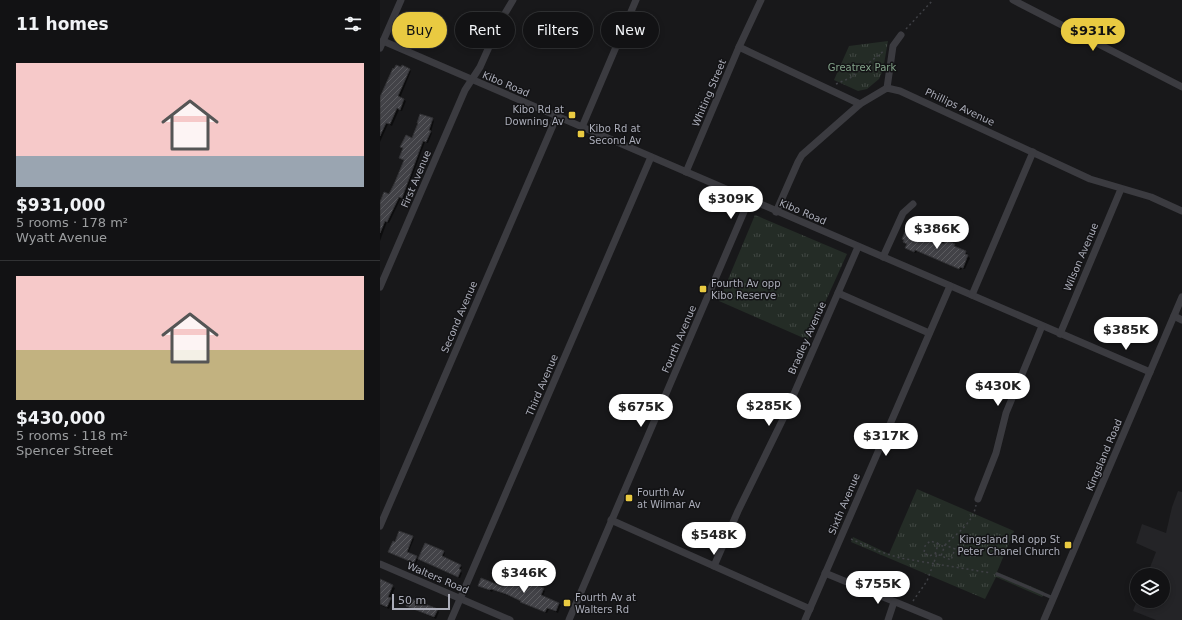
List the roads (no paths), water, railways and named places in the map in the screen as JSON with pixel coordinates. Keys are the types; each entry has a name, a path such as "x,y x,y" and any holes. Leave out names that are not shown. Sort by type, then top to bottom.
{"street":[{"path":"382,45 401,0"},
{"name":"First Avenue","path":"380,287 465,90 480,67 501,20 513,0"},
{"path":"582,127 636,0"},
{"name":"Whiting Street","path":"686,172 739,47 761,0"},
{"path":"1013,0 1182,87"},
{"path":"776,212 802,155 808,148 860,104 887,88 894,46 900,35"},
{"name":"Kibo Road","path":"382,45 472,80 557,116 776,212 1150,372"},
{"path":"739,47 860,104"},
{"name":"Phillips Avenue","path":"887,88 900,91 1090,179 1151,198 1182,211"},
{"name":"Second Avenue","path":"380,526 557,116"},
{"path":"972,295 1033,152"},
{"name":"Third Avenue","path":"451,620 651,157"},
{"name":"Wilson Avenue","path":"1060,334 1121,189"},
{"name":"Fourth Avenue","path":"568,619 749,200"},
{"path":"883,257 903,213 913,204"},
{"name":"Bradley Avenue","path":"714,566 735,518 783,419 858,247"},
{"name":"Sixth Avenue","path":"805,620 950,286"},
{"name":"Bradley Avenue","path":"838,293 929,333"},
{"name":"Kingsland Road","path":"1044,620 1182,297"},
{"path":"1174,316 1182,320"},
{"path":"978,499 996,453 1006,413 1042,326"},
{"path":"611,520 810,608"},
{"name":"Walters Road","path":"380,564 510,620"},
{"path":"825,573 939,620"},
{"path":"888,620 894,602"}],"lane":[{"path":"997,574 1054,598"}],"place":[{"name":"Kibo Rd at Downing Av","path":"572,115"},
{"name":"Kibo Rd at Second Av","path":"581,134"},
{"name":"Fourth Av opp Kibo Reserve","path":"703,289"},
{"name":"Fourth Av at Wilmar Av","path":"629,498"},
{"name":"Kingsland Rd opp St Peter Chanel Church","path":"1068,545"},
{"name":"Fourth Av at Walters Rd","path":"567,603"}],"park label":[{"name":"Greatrex Park","path":"862,67"}]}
